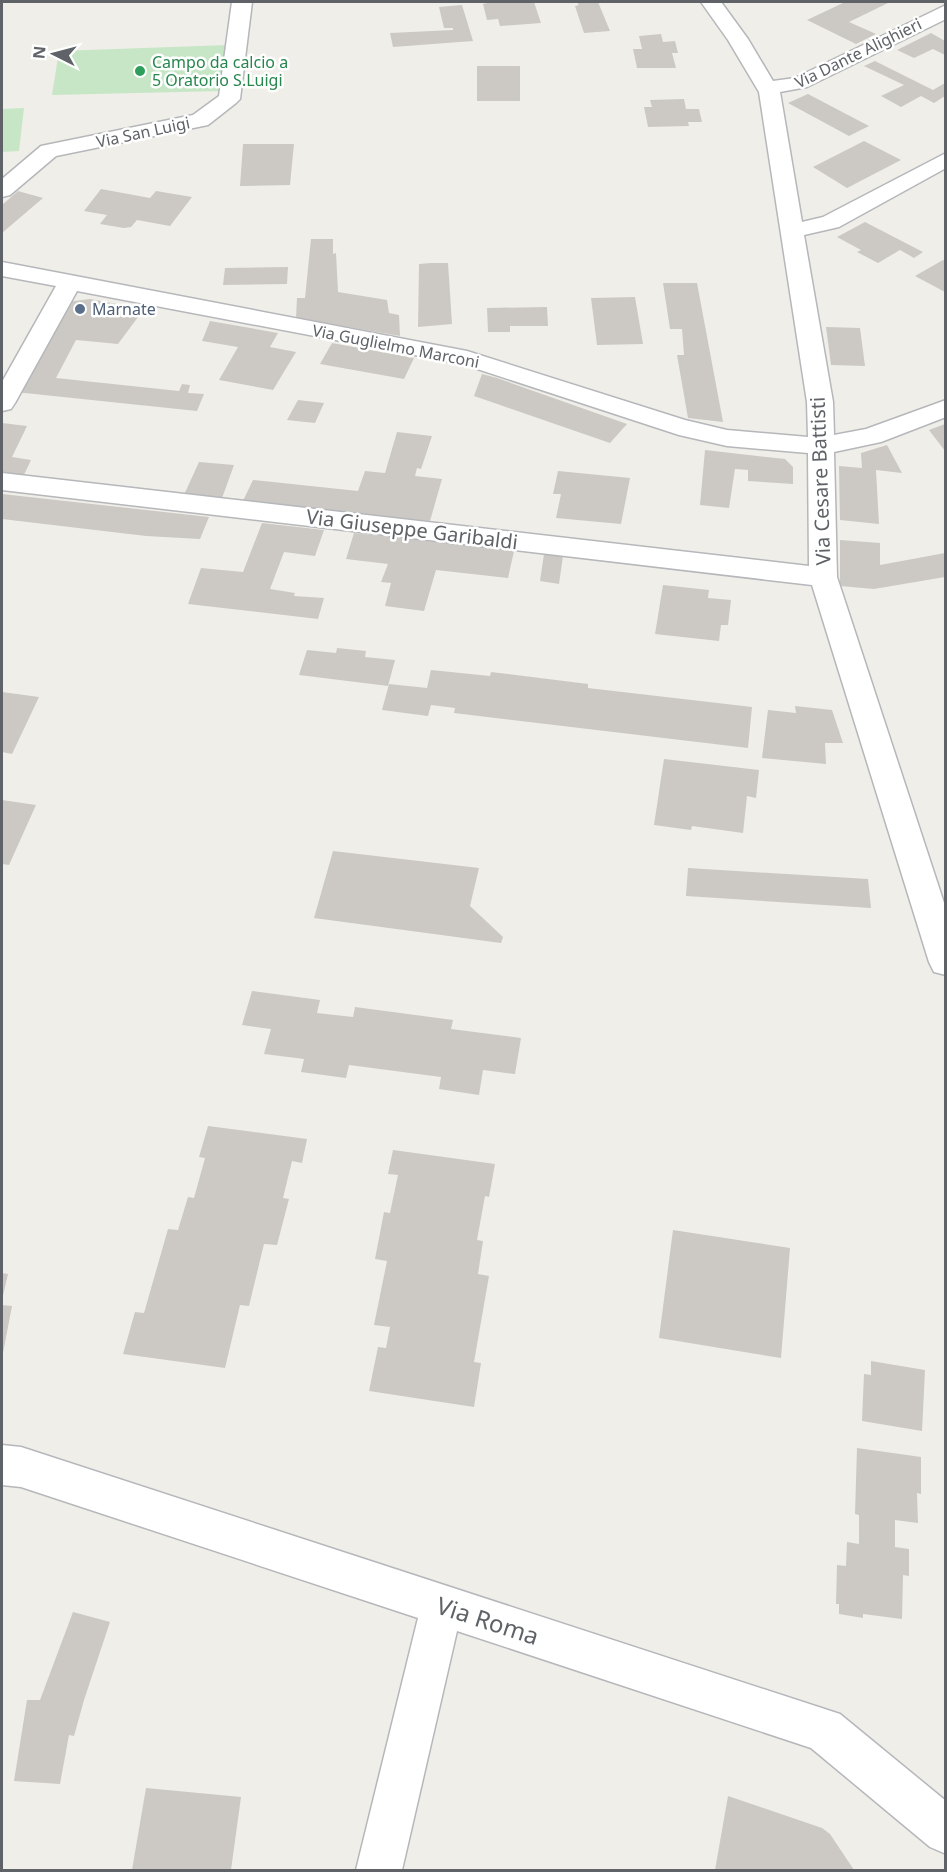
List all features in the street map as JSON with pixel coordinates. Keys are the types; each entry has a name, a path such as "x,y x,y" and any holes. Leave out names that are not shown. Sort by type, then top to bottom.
{"street":[{"name":"Via San Luigi","path":"2,190 49,151 200,120 229,99 242,2"},
{"name":"Via Cesare Battisti","path":"711,2 768,88 820,402 823,577 945,962"},
{"name":"Via Dante Alighieri","path":"768,88 800,83 945,11"},
{"path":"790,230 824,225 945,159"},
{"name":"Via Guglielmo Marconi","path":"2,269 69,284 467,358 680,427 727,438 821,446 872,436 945,408"},
{"path":"2,403 69,284"},
{"name":"Via Giuseppe Garibaldi","path":"2,482 823,577"},
{"name":"Via Roma","path":"2,1465 21,1467 824,1730 945,1832"},
{"path":"379,1870 442,1605"}],"green space":[{"name":"Campo da calcio a 5 Oratorio S.Luigi","path":"228,45 221,91 52,95 59,51"},
{"path":"24,108 19,151 2,152 2,109"}],"building":[{"path":"534,2 541,23 500,26 498,19 487,20 483,4"},
{"path":"577,2 598,2 610,31 584,33 575,6 579,5"},
{"path":"845,2 890,2 849,22 876,34 856,44 807,20"},
{"path":"462,5 473,41 393,47 390,33 453,30 453,28 444,28 439,7"},
{"path":"931,33 945,41 945,55 933,49 914,58 897,50"},
{"path":"661,34 663,42 675,41 678,53 672,53 676,68 637,68 633,49 642,49 639,36"},
{"path":"875,61 933,90 945,83 945,96 934,103 921,96 901,107 881,96 904,85 864,66"},
{"path":"477,66 520,66 520,101 477,101"},
{"path":"808,94 869,126 849,136 788,103"},
{"path":"684,99 686,109 699,109 702,122 688,122 689,126 648,127 644,107 652,107 650,100"},
{"path":"864,141 901,160 847,188 813,167"},
{"path":"243,144 294,144 290,185 240,186"},
{"path":"101,189 150,198 156,191 192,197 170,226 137,220 131,227 124,228 100,224 107,215 84,211"},
{"path":"18,191 43,198 2,233 2,205"},
{"path":"865,222 923,252 914,258 900,250 878,263 857,252 861,250 837,237"},
{"path":"311,239 333,239 338,292 387,300 389,313 399,315 400,336 296,318 297,298 305,298"},
{"path":"945,261 945,292 915,276"},
{"path":"448,263 452,324 418,327 419,264"},
{"path":"288,267 287,284 223,285 225,268"},
{"path":"663,283 697,283 723,422 688,418 677,355 684,355 682,329 670,329"},
{"path":"635,297 643,344 597,345 591,298"},
{"path":"90,299 144,309 118,344 76,340 56,378 179,391 182,384 190,385 188,393 204,394 197,411 15,392 59,309 74,301"},
{"path":"547,307 548,326 510,326 510,332 488,332 487,308"},
{"path":"210,321 278,333 270,347 296,352 273,390 219,380 238,347 202,341"},
{"path":"826,327 860,328 865,366 831,365"},
{"path":"332,343 414,358 404,379 320,364"},
{"path":"482,374 627,424 610,443 474,396"},
{"path":"298,400 324,403 315,423 287,420"},
{"path":"2,423 27,426 12,457 31,460 21,481 2,479"},
{"path":"945,424 945,451 929,430"},
{"path":"397,432 432,436 421,469 417,468 415,476 442,479 430,521 242,503 253,480 358,491 365,471 385,473"},
{"path":"887,445 902,473 876,470 879,524 840,520 839,466 862,468 861,453"},
{"path":"705,450 785,459 793,467 793,484 748,481 748,470 735,469 729,508 700,505"},
{"path":"199,462 234,465 221,501 183,497"},
{"path":"558,471 630,478 621,524 556,518 561,494 553,494"},
{"path":"2,494 209,517 200,539 146,536 2,519"},
{"path":"262,523 324,530 315,556 284,552 270,589 295,593 294,596 324,598 318,619 188,604 201,568 243,572"},
{"path":"354,533 514,551 508,578 436,570 424,611 385,606 391,583 381,582 388,564 346,559"},
{"path":"840,540 880,543 880,565 945,553 945,577 874,589 840,586"},
{"path":"544,554 563,556 559,584 540,581"},
{"path":"663,585 709,590 708,598 731,600 728,625 721,625 719,641 655,634"},
{"path":"337,648 366,651 365,657 395,660 388,686 299,675 307,650 336,653"},
{"path":"431,670 490,676 491,672 588,684 588,688 752,707 748,748 454,713 455,708 431,705 428,716 382,710 389,684 427,688"},
{"path":"2,692 39,697 12,754 2,752"},
{"path":"795,706 832,710 843,743 825,743 826,764 762,758 768,710 796,713"},
{"path":"664,759 759,770 756,798 747,796 743,833 692,826 691,830 654,825"},
{"path":"2,800 36,805 9,865 2,864"},
{"path":"333,851 479,868 470,906 503,937 501,943 314,918"},
{"path":"688,868 868,879 871,908 686,896"},
{"path":"252,991 320,1000 317,1013 353,1017 355,1007 453,1020 451,1029 521,1038 515,1074 483,1070 479,1095 439,1089 441,1077 349,1065 346,1078 301,1072 304,1059 264,1054 271,1029 242,1025"},
{"path":"208,1126 307,1139 302,1163 292,1161 283,1198 289,1199 277,1245 264,1244 249,1306 240,1305 225,1368 123,1354 135,1312 144,1313 168,1229 178,1230 188,1197 194,1198 205,1158 199,1157"},
{"path":"393,1150 495,1164 489,1197 485,1196 477,1240 483,1241 478,1274 489,1276 474,1362 481,1363 474,1407 369,1391 378,1347 386,1348 390,1327 374,1325 387,1261 375,1259 384,1212 390,1213 398,1175 388,1174"},
{"path":"673,1230 790,1248 781,1358 659,1338"},
{"path":"2,1273 8,1274 2,1300"},
{"path":"2,1305 12,1306 3,1353 2,1353"},
{"path":"871,1361 925,1370 922,1431 862,1421 864,1374 871,1375"},
{"path":"857,1448 921,1457 921,1494 917,1493 918,1523 895,1520 895,1547 909,1549 909,1576 903,1575 902,1619 863,1614 863,1618 839,1614 839,1604 836,1604 837,1565 846,1566 847,1542 859,1544 859,1515 855,1514"},
{"path":"73,1612 110,1622 74,1736 69,1735 60,1784 14,1781 27,1700 40,1700"},
{"path":"146,1788 241,1797 231,1870 132,1870"},
{"path":"728,1796 822,1828 830,1834 854,1870 715,1870"}],"place":[{"name":"Campo da calcio a 5 Oratorio S.Luigi","path":"140,71"},
{"name":"Marnate","path":"80,309"}]}
